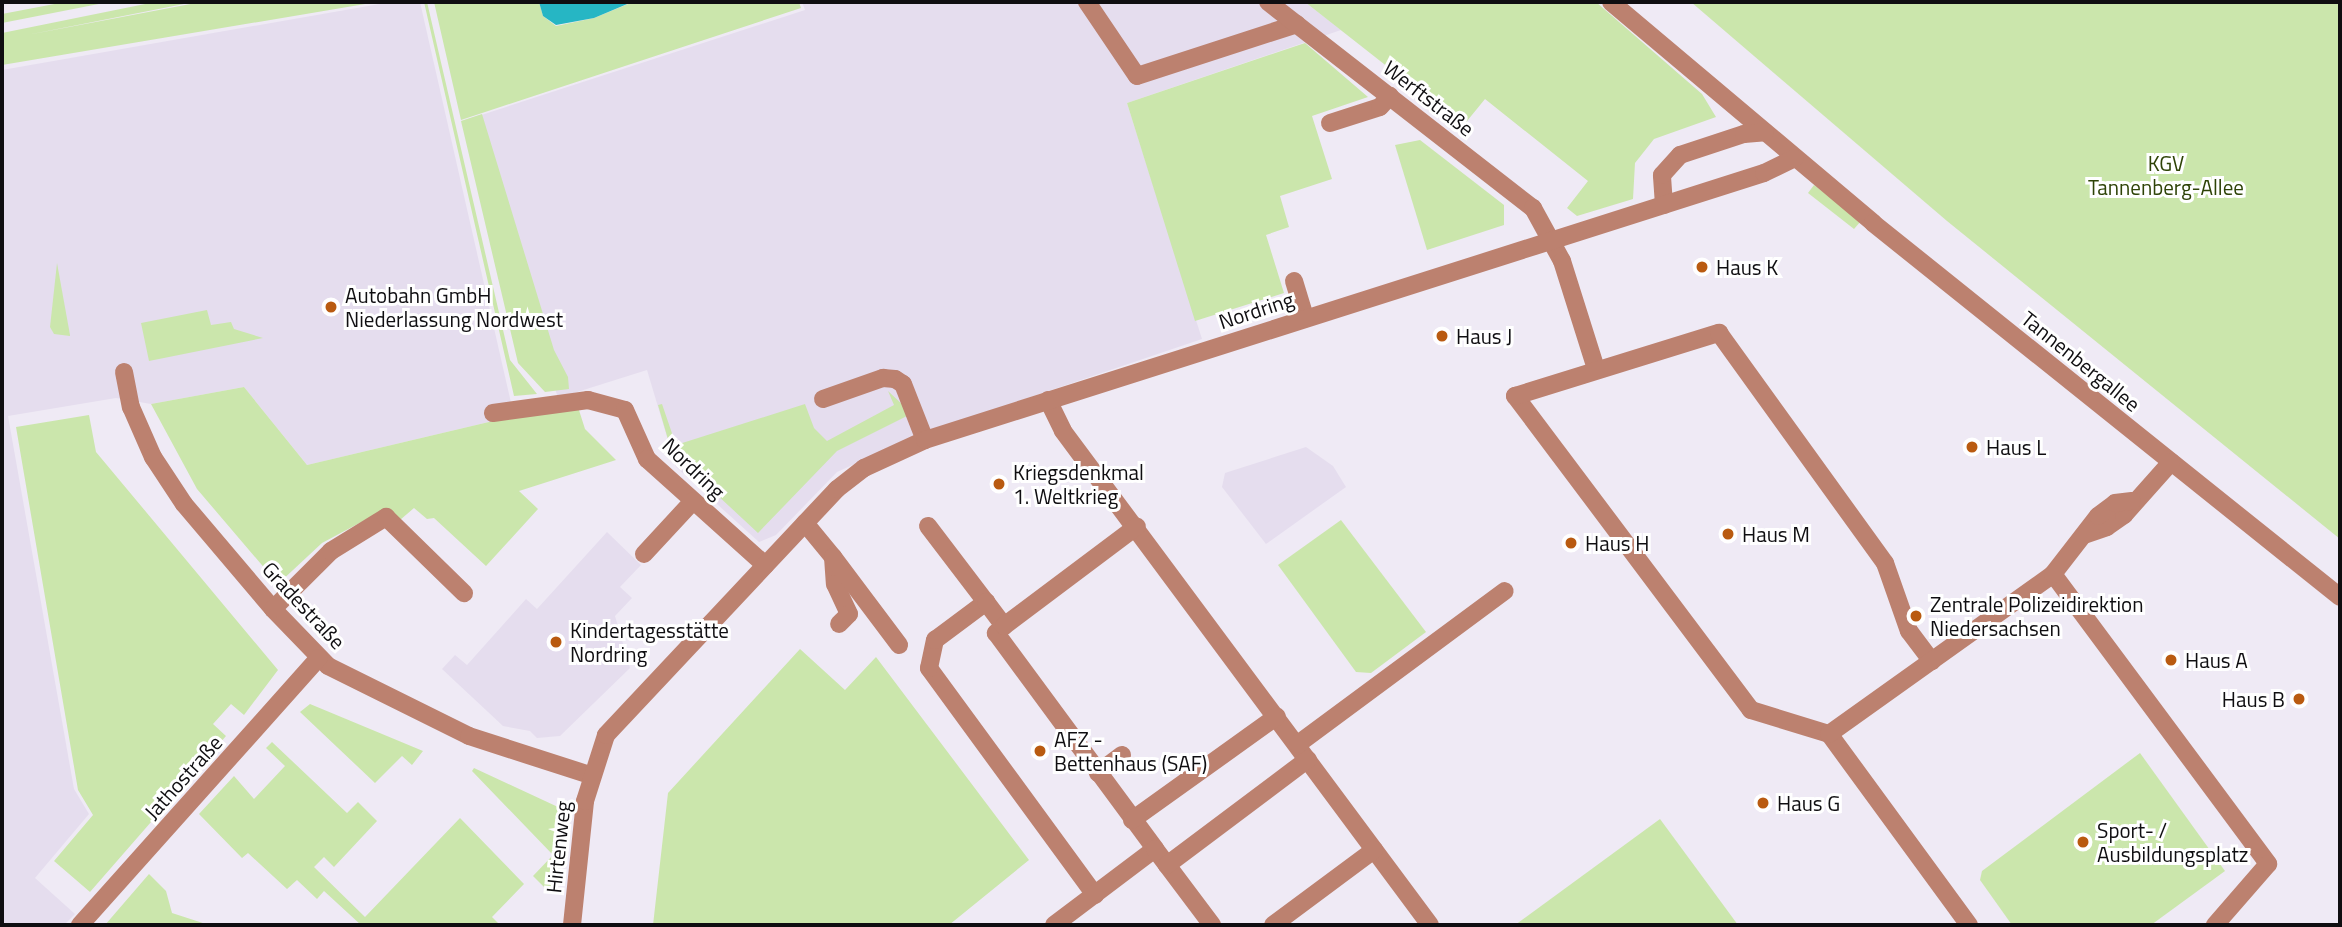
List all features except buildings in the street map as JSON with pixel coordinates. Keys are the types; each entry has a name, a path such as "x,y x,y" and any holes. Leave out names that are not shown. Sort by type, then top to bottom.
{"street":[{"path":"1087,2 1137,76 1297,24"},
{"name":"Werftstraße","path":"1269,2 1533,208 1552,239 1596,369"},
{"path":"1611,2 1765,132"},
{"path":"1330,123 1380,107 1390,96"},
{"path":"1664,205 1662,175 1680,155 1744,134 1765,132"},
{"name":"Tannenbergallee","path":"1765,132 2340,597"},
{"name":"Nordring","path":"590,775 606,735 805,523 864,468 925,440 1764,173 1795,158"},
{"path":"1294,281 1305,318"},
{"path":"1932,661 1909,631 1885,563 1719,333 1515,396 1751,710 1829,734 1969,925"},
{"name":"Gradestraße","path":"124,372 131,407 153,457 184,503 273,609 319,658 469,736 590,775"},
{"path":"823,399 883,378 895,379 903,384 925,440"},
{"name":"Nordring","path":"493,413 589,400 625,410 647,459 765,565"},
{"path":"1048,400 1063,431 1137,527 1430,925"},
{"path":"1829,734 2053,574 2084,535 2115,503 2132,501 2171,462"},
{"path":"644,554 693,501"},
{"path":"273,609 331,551 386,517 464,593"},
{"path":"805,523 900,645"},
{"path":"928,526 1004,626"},
{"path":"1137,527 1116,549 996,633 1030,667 1098,773 1212,925"},
{"path":"833,557 835,584 849,614 839,624"},
{"path":"2053,574 2268,864 2214,925"},
{"path":"1298,744 1505,591"},
{"path":"986,602 935,640 929,668 1095,895"},
{"name":"Jathostraße","path":"80,925 319,658"},
{"path":"1132,820 1277,716"},
{"path":"1098,773 1122,755"},
{"path":"1167,865 1308,759"},
{"name":"Hirtenweg","path":"572,925 590,775"},
{"path":"1054,925 1155,849"},
{"path":"1273,925 1374,850"}],"shaded area":[{"path":"391,2 420,2 514,416 307,465 244,387 151,404 116,398 8,416 74,789 89,814 35,878 75,914 64,925 2,925 2,70"},
{"path":"802,2 1305,2 1341,30 1127,103 1202,339 916,436 837,472 776,535 759,542 676,467 647,370 558,398 469,119 805,10"},
{"path":"1306,447 1333,466 1346,487 1266,544 1222,487 1225,473"},
{"name":"Kindertagesstätte Nordring","path":"607,532 641,565 620,587 632,598 615,616 630,668 560,736 537,738 530,731 503,726 442,669 455,655 467,665 526,599 537,609"}],"green space":[{"path":"65,2 109,2 2,23 2,14"},
{"path":"155,2 194,2 27,35 201,2 377,2 2,65 2,33"},
{"path":"424,2 427,2 510,360 537,394 514,396"},
{"path":"434,2 539,2 543,16 556,26 594,18 633,2 799,2 801,8 461,120"},
{"path":"1305,2 1596,2 1702,94 1716,117 1654,139 1635,163 1633,199 1577,216 1567,208 1588,181 1485,99 1463,126"},
{"name":"KGV Tannenberg-Allee","path":"1691,2 2340,2 2340,539 1947,221"},
{"path":"1305,43 1368,97 1312,116 1332,179 1280,196 1289,227 1266,235 1284,293 1195,321 1127,103"},
{"path":"482,114 554,350 568,377 569,389 545,392 518,363 461,121"},
{"path":"1420,140 1504,205 1504,225 1427,250 1395,145"},
{"path":"1814,185 1861,221 1854,229 1808,193"},
{"path":"57,263 70,336 54,334 50,327"},
{"path":"207,310 211,325 231,322 234,329 263,338 149,361 141,323"},
{"path":"244,387 307,465 514,416 578,407 585,429 616,460 519,491 538,509 486,566 434,518 427,519 414,508 400,520 382,511 322,543 278,584 197,489 151,404"},
{"path":"888,391 904,406 907,416 837,451 758,533 672,453 658,405 662,404 676,445 805,404 814,428 827,441 894,405"},
{"path":"89,415 96,452 278,670 244,715 231,704 213,724 226,736 90,892 54,861 93,815 78,790 16,427"},
{"path":"1341,520 1426,632 1371,673 1356,672 1278,565"},
{"path":"800,649 845,690 876,657 1029,860 949,925 653,925 668,793"},
{"path":"310,704 423,751 412,765 402,756 375,783 300,712"},
{"path":"272,742 347,813 358,802 377,821 334,867 324,857 314,867 365,917 460,818 524,884 492,917 500,925 361,925 324,891 317,899 297,880 287,889 248,853 242,858 199,814 234,776 254,799 285,766 266,748"},
{"name":"Sport- / Ausbildungsplatz","path":"2140,753 2225,871 2151,925 2012,925 1980,880 1982,871"},
{"path":"474,768 558,807 551,894 533,876 553,855 472,771"},
{"path":"1660,819 1738,925 1515,925"},
{"path":"149,874 166,891 172,913 209,925 105,925"}],"water":[{"path":"539,2 632,2 594,18 556,25 543,16"}],"place":[{"name":"Haus K","path":"1702,267"},
{"name":"Autobahn GmbH Niederlassung Nordwest","path":"331,307"},
{"name":"Haus J","path":"1442,336"},
{"name":"Haus L","path":"1972,447"},
{"name":"Kriegsdenkmal 1. Weltkrieg","path":"999,484"},
{"name":"Haus M","path":"1728,534"},
{"name":"Haus H","path":"1571,543"},
{"name":"Zentrale Polizeidirektion Niedersachsen","path":"1916,616"},
{"name":"Kindertagesstätte Nordring","path":"556,642"},
{"name":"Haus A","path":"2171,660"},
{"name":"Haus B","path":"2299,699"},
{"name":"AFZ - Bettenhaus (SAF)","path":"1040,751"},
{"name":"Haus G","path":"1763,803"},
{"name":"Sport- / Ausbildungsplatz","path":"2083,842"}]}
